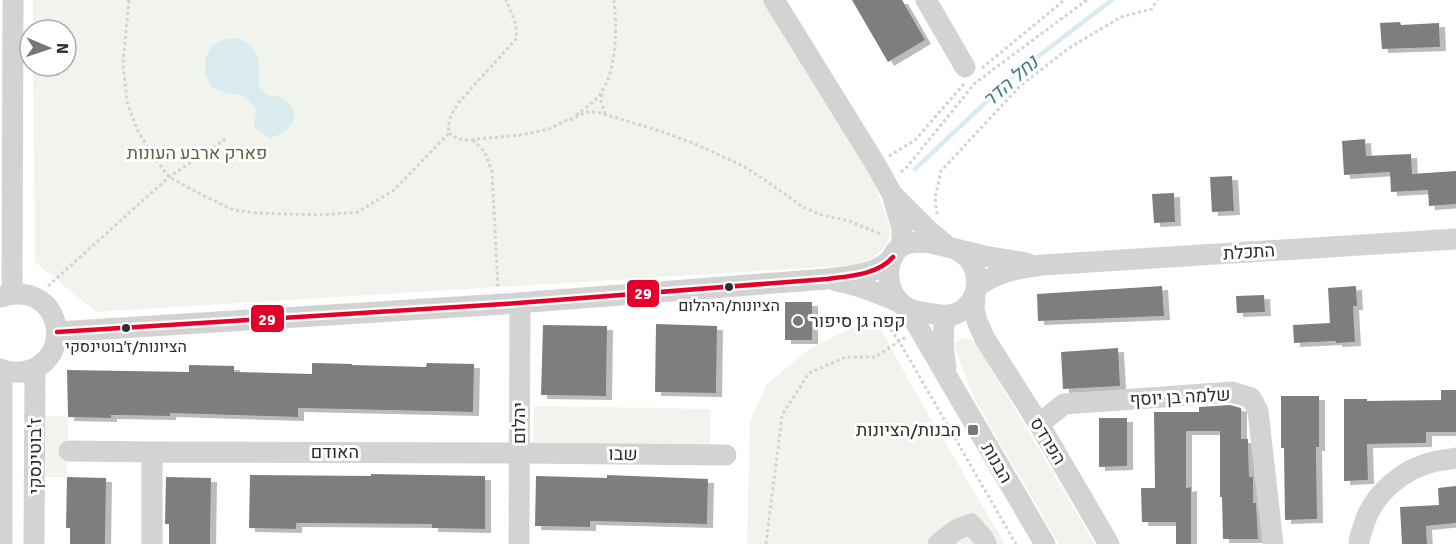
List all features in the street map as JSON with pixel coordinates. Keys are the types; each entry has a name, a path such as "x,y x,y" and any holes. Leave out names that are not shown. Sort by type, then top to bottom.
{"street":[{"path":"1,370 22,372 35,369 46,361 54,349 57,332 55,319 37,298 24,294 6,296 13,0"},
{"path":"774,0 889,188 928,230 969,259 977,281 971,303 965,309 949,315 929,314 849,283 827,279"},
{"path":"926,0 965,67"},
{"path":"889,188 902,228 899,249 889,270 889,285 895,297 904,306"},
{"name":"התכלת","path":"975,292 988,280 1015,269 1042,265 1456,239"},
{"path":"57,332 509,304 827,279 865,273 882,266 899,249 914,242 953,248"},
{"name":"התכלת","path":"953,248 984,256 1042,265"},
{"name":"הפרדס","path":"975,292 975,315 985,339 1039,424 1109,544"},
{"name":"יהלום","path":"509,304 519,453 519,544"},
{"name":"הבנות","path":"904,306 921,329 1045,544"},
{"name":"הפרדס","path":"949,315 968,323 985,339"},
{"name":"הבנות","path":"949,315 944,326 942,349 950,380"},
{"name":"ז'בוטינסקי","path":"34,544 35,369"},
{"name":"ז'בוטינסקי","path":"1,370 2,544"},
{"name":"שלמה בן יוסף","path":"1039,424 1064,404 1232,392 1251,398 1258,411 1273,544"},
{"name":"האודם","path":"69,450 519,453"},
{"path":"152,452 152,544"},
{"name":"שבו","path":"519,453 726,455"},
{"path":"1359,544 1369,511 1384,490 1405,473 1431,462 1456,458"},
{"path":"939,544 956,530 970,524 984,541"}],"path":[{"path":"129,0 123,64 127,102 137,129 150,152 170,177 234,210 320,216 358,212 394,190 449,133"},
{"path":"506,0 515,22 517,39 459,102 447,124 449,133 458,139 473,140 521,135 549,129 586,112 605,114 663,132 743,166 803,207 821,215 849,221 899,249"},
{"path":"605,114 601,100 611,69 615,44 614,0"},
{"path":"889,188 975,83 1088,0"},
{"path":"937,215 935,198 941,171 1020,86 1069,48 1121,17 1152,9 1157,0"},
{"path":"570,120 590,105 602,92"},
{"path":"37,298 170,177 227,138"},
{"path":"473,140 484,152 492,172 509,304"},
{"path":"868,290 872,308 899,341 1016,544"},
{"path":"766,544 782,415 809,373 846,357 875,357 921,329"}],"green space":[{"name":"פארק ארבע העונות","path":"33,0 764,0 870,171 889,224 888,241 882,250 870,259 855,265 96,312 35,262 33,78 78,78 78,18 33,18"},
{"path":"864,322 880,327 910,383 1005,544 747,544 750,421 767,384 809,349"},
{"path":"963,338 972,340 980,350 1095,544 1059,544 975,400 954,343"},
{"path":"534,406 710,409 710,446 533,442"},
{"path":"41,415 68,417 67,477 40,477"}],"shaded area":[{"path":"239,38 252,47 258,58 259,86 267,95 277,96 291,105 295,117 291,125 279,135 270,138 254,127 256,109 245,96 212,88 206,75 205,59 212,46 222,40"}],"building":[{"path":"852,0 902,0 925,40 888,62"},
{"path":"1400,22 1401,25 1439,23 1440,47 1382,49 1380,23"},
{"path":"1365,139 1366,156 1411,154 1412,174 1456,171 1456,204 1429,206 1428,190 1391,192 1390,172 1344,175 1342,141"},
{"path":"1232,176 1234,211 1212,212 1210,177"},
{"path":"1174,193 1175,222 1154,223 1152,194"},
{"path":"1162,286 1164,316 1038,321 1037,294"},
{"path":"1356,286 1357,306 1353,306 1355,342 1294,343 1293,325 1330,323 1328,288"},
{"path":"1264,295 1265,312 1237,313 1236,296"},
{"name":"קפה גן סיפור","path":"785,302 812,302 812,340 785,340"},
{"path":"656,324 717,326 716,393 655,392"},
{"path":"543,325 607,326 606,396 541,395"},
{"path":"1118,348 1120,386 1063,389 1061,352"},
{"path":"312,363 426,367 427,363 474,364 473,412 298,408 298,417 170,413 170,416 68,417 67,370 189,372 189,365 234,366 234,372 312,374"},
{"path":"1441,390 1456,390 1456,432 1426,432 1426,443 1367,444 1368,480 1344,481 1344,399 1441,400"},
{"path":"1281,396 1319,396 1319,447 1316,447 1317,519 1285,520"},
{"path":"1230,405 1241,408 1241,439 1248,439 1249,477 1253,477 1253,503 1256,503 1258,539 1223,539 1222,497 1220,497 1220,431 1186,431 1186,488 1191,487 1191,544 1176,544 1176,522 1142,522 1141,488 1155,488 1154,412 1199,412 1199,407"},
{"path":"1099,418 1127,418 1127,466 1099,467"},
{"path":"371,474 485,476 485,529 432,528 432,524 296,523 296,529 249,528 250,475 371,476"},
{"path":"607,475 708,479 707,524 590,521 590,527 535,526 536,476 607,478"},
{"path":"67,477 106,478 105,544 70,544 70,528 66,528"},
{"path":"166,477 211,478 210,544 169,544 169,524 165,524"},
{"path":"1456,486 1456,523 1426,526 1427,544 1402,544 1400,507 1439,505 1438,488"}],"waterway":[{"name":"נחל הדר","path":"915,169 1019,71 1112,0"}],"transit line":[{"name":"29","path":"57,332 504,304 827,279 871,271 887,263 893,257"}],"place":[{"name":"הציונות/היהלום","path":"729,287"},
{"name":"קפה גן סיפור","path":"798,321"},
{"name":"הציונות/ז׳בוטינסקי","path":"126,328"},
{"name":"הבנות/הציונות","path":"973,430"}]}
